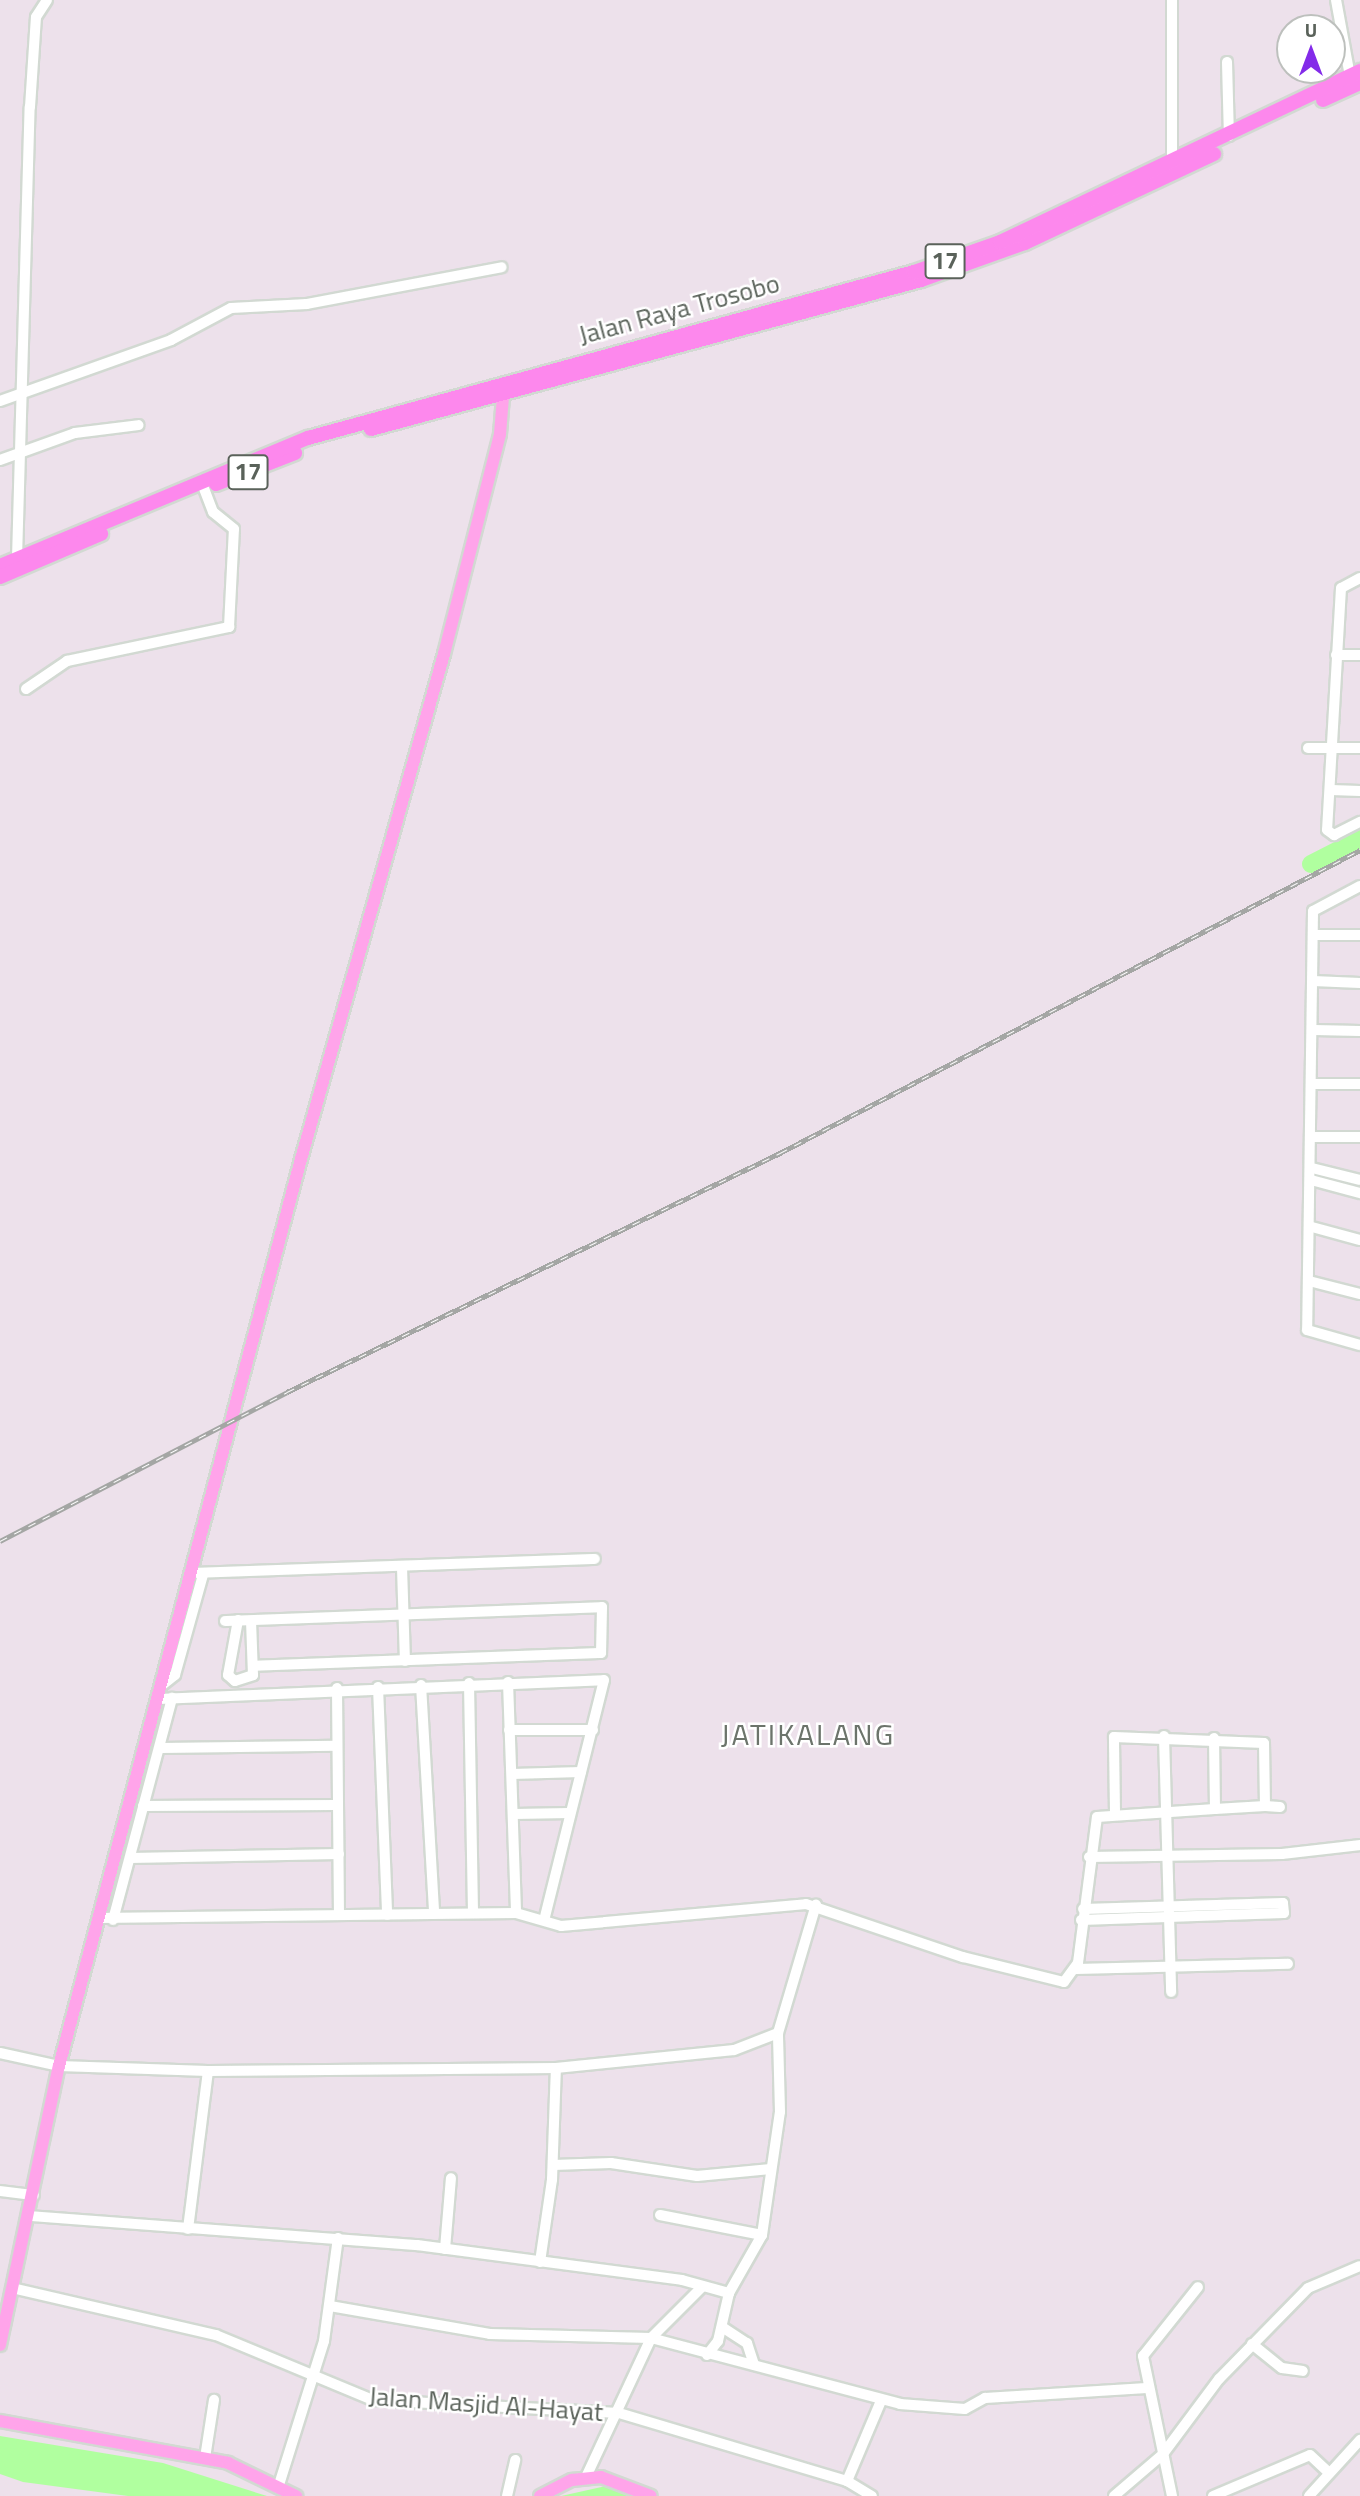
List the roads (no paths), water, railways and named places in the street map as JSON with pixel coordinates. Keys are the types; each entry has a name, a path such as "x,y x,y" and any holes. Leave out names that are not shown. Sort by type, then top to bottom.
{"highway":[{"name":"Jalan Raya Trosobo","path":"7,568 206,497 309,447 914,272 1000,242 1355,79"},
{"name":"Jalan Raya Trosobo","path":"7,568 308,438 504,392 830,307 1000,254 1355,79"}],"main road":[{"path":"0,2345 30,2216 59,2066 159,1692 196,1574 410,781 503,417 504,392"},
{"path":"0,2421 205,2458 296,2496"},
{"path":"540,2496 586,2477 616,2479 651,2496"}],"street":[{"path":"7,568 25,389 30,107 36,17 47,0"},
{"path":"1172,0 1172,162"},
{"path":"1336,0 1355,79"},
{"path":"1227,62 1229,137"},
{"path":"0,401 25,389 171,340 231,308 307,304 502,267"},
{"path":"0,460 91,429 139,425"},
{"path":"26,689 67,662 229,627 234,529 206,497"},
{"path":"1360,578 1342,585 1336,655 1329,834 1360,822"},
{"path":"1336,655 1360,654"},
{"path":"1308,748 1360,748"},
{"path":"1331,790 1360,791"},
{"path":"1360,886 1314,909 1312,1227 1307,1331 1360,1345"},
{"path":"1314,935 1360,936"},
{"path":"1313,981 1360,983"},
{"path":"1314,1030 1360,1031"},
{"path":"1313,1084 1360,1084"},
{"path":"1312,1138 1360,1137"},
{"path":"1311,1168 1360,1180"},
{"path":"1311,1180 1360,1192"},
{"path":"1312,1227 1360,1240"},
{"path":"1309,1281 1360,1294"},
{"path":"196,1574 595,1559"},
{"path":"402,1567 405,1661"},
{"path":"225,1621 602,1608 601,1653 253,1666"},
{"path":"238,1620 229,1675 246,1681 253,1666 251,1621"},
{"path":"159,1692 172,1698 337,1688 604,1680 545,1917"},
{"path":"508,1682 516,1913"},
{"path":"469,1683 473,1913"},
{"path":"421,1685 434,1913"},
{"path":"378,1687 387,1914"},
{"path":"337,1688 339,1915"},
{"path":"113,1920 161,1748 172,1698"},
{"path":"509,1730 593,1730"},
{"path":"1164,1736 1164,1857 1171,1992"},
{"path":"1115,1814 1114,1737 1164,1736 1264,1743 1265,1806"},
{"path":"1214,1738 1215,1809"},
{"path":"161,1748 336,1746"},
{"path":"512,1774 582,1772"},
{"path":"143,1806 337,1805"},
{"path":"98,1918 113,1920 516,1913 545,1917 561,1926 588,1926 816,1905 888,1934 1056,1982 1070,1980 1076,1969 1089,1857 1097,1817 1164,1809 1280,1807"},
{"path":"514,1814 570,1813"},
{"path":"1089,1857 1341,1851 1360,1845"},
{"path":"130,1858 339,1854"},
{"path":"1082,1915 1283,1903 1284,1912 1166,1910"},
{"path":"707,2355 722,2327 729,2293 762,2235 782,2080 779,2033 816,1905"},
{"path":"1076,1969 1169,1964 1288,1964"},
{"path":"0,2053 59,2066 208,2071 556,2068 734,2050 779,2033"},
{"path":"540,2262 553,2165 556,2068"},
{"path":"188,2228 208,2071"},
{"path":"553,2165 611,2163 696,2176 771,2169"},
{"path":"445,2249 451,2178"},
{"path":"0,2191 34,2195"},
{"path":"660,2215 762,2235"},
{"path":"30,2216 338,2238 445,2249 729,2293"},
{"path":"278,2488 314,2377 330,2306 338,2238"},
{"path":"1114,2496 1163,2454 1252,2344 1308,2288 1360,2266"},
{"path":"586,2477 620,2413 651,2338 702,2287"},
{"path":"1172,2496 1147,2388 1147,2345 1198,2287"},
{"name":"Jalan Masjid Al-Hayat","path":"12,2288 216,2335 373,2400 620,2413 847,2481 872,2496"},
{"path":"330,2306 490,2334 651,2338 881,2401 961,2409 985,2399 1147,2388"},
{"path":"722,2327 747,2343 754,2365"},
{"path":"1252,2344 1282,2368 1303,2371"},
{"path":"205,2458 214,2400"},
{"path":"847,2481 881,2401"},
{"path":"1309,2496 1360,2440"},
{"path":"1213,2496 1310,2455 1329,2473"},
{"path":"506,2496 515,2460"}],"waterway":[{"path":"1311,864 1360,839"}],"railway":[{"path":"0,1541 287,1392 780,1153 1360,850"}],"district":[{"name":"JATIKALANG","path":"808,1734"}]}
